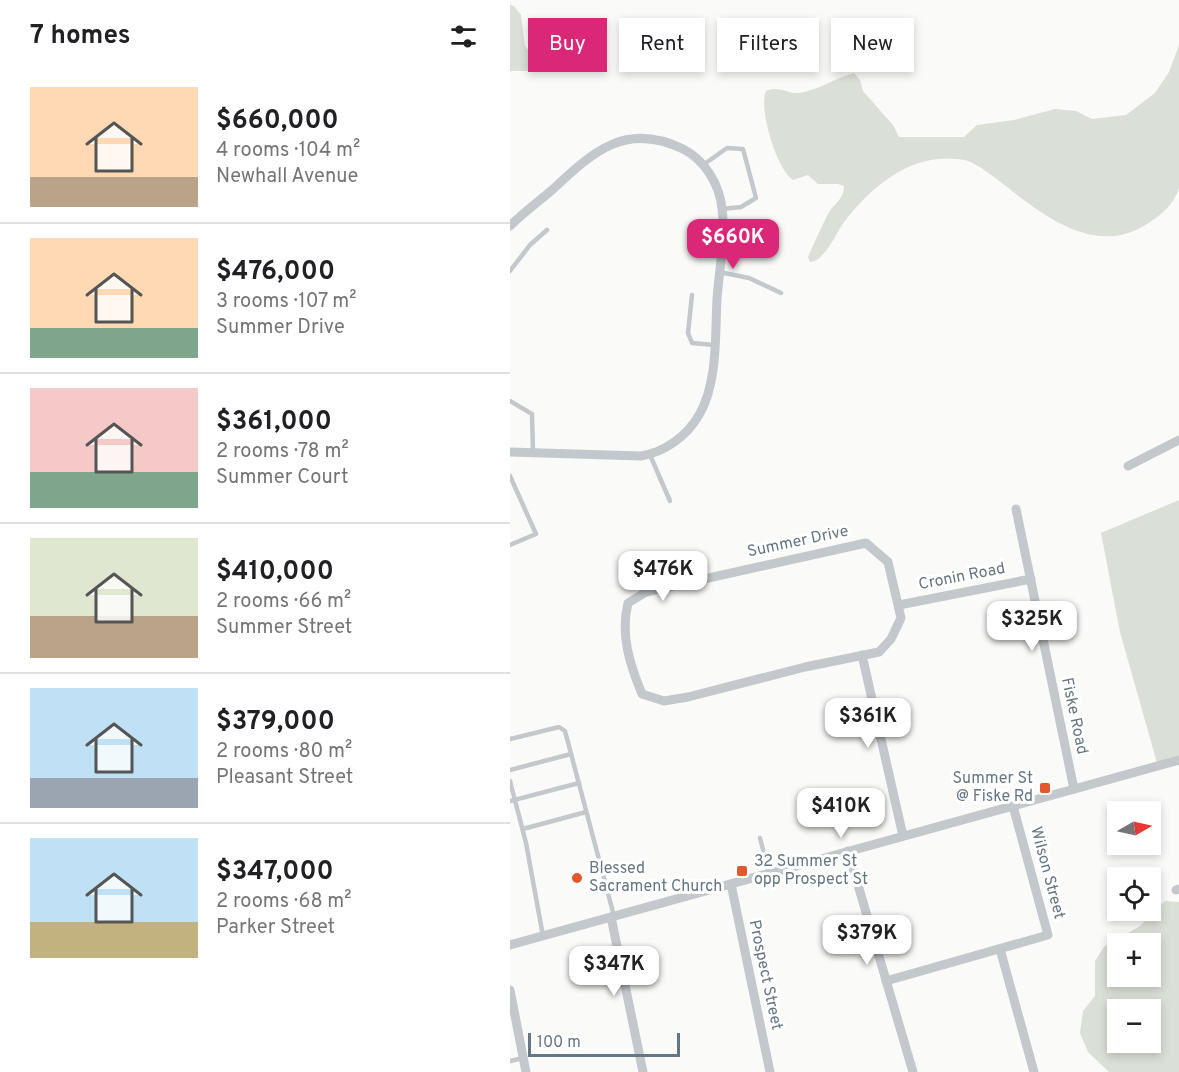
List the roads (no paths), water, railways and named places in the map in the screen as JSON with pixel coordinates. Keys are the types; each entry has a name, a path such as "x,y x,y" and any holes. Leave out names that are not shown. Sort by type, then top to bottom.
{"street":[{"path":"510,226 593,154 615,142 649,137 686,151 703,165 715,185 722,208 714,345 708,389 700,414 682,436 650,455 616,457 510,452"},
{"path":"1128,466 1179,440"},
{"name":"Fiske Road","path":"1016,509 1074,789"},
{"name":"Summer Drive","path":"866,543 888,562 901,618 891,639 879,652 862,655 688,698 664,701 642,694 631,666 623,622 628,603 646,592 866,543"},
{"name":"Cronin Road","path":"899,605 1030,579"},
{"path":"862,655 903,836"},
{"path":"510,945 1179,760"},
{"name":"Wilson Street","path":"1000,949 1048,935 1013,806"},
{"path":"848,851 914,1072"},
{"name":"Prospect Street","path":"731,884 770,1072"},
{"path":"613,917 643,1072"},
{"path":"886,981 1000,949 1034,1072"},
{"path":"510,990 513,1021 526,1072"}],"lane":[{"path":"703,165 727,148 742,149 756,198 741,207 722,208"},
{"path":"510,271 530,244 547,230"},
{"path":"719,272 749,278 781,293"},
{"path":"692,295 688,333 692,343 714,345"},
{"path":"510,401 532,414 533,452"},
{"path":"650,455 670,501"},
{"path":"510,476 536,534 510,545"},
{"path":"510,739 560,727 565,731 613,917"},
{"path":"510,770 571,754"},
{"path":"510,781 512,801 522,829 543,936"},
{"path":"512,801 579,783"},
{"path":"522,829 586,812"},
{"path":"760,838 769,873"},
{"path":"510,1061 523,1058"}],"place":[{"name":"Summer St @ Fiske Rd","path":"1045,788"},
{"name":"32 Summer St opp Prospect St","path":"742,871"},
{"name":"Blessed Sacrament Church","path":"577,878"}]}
